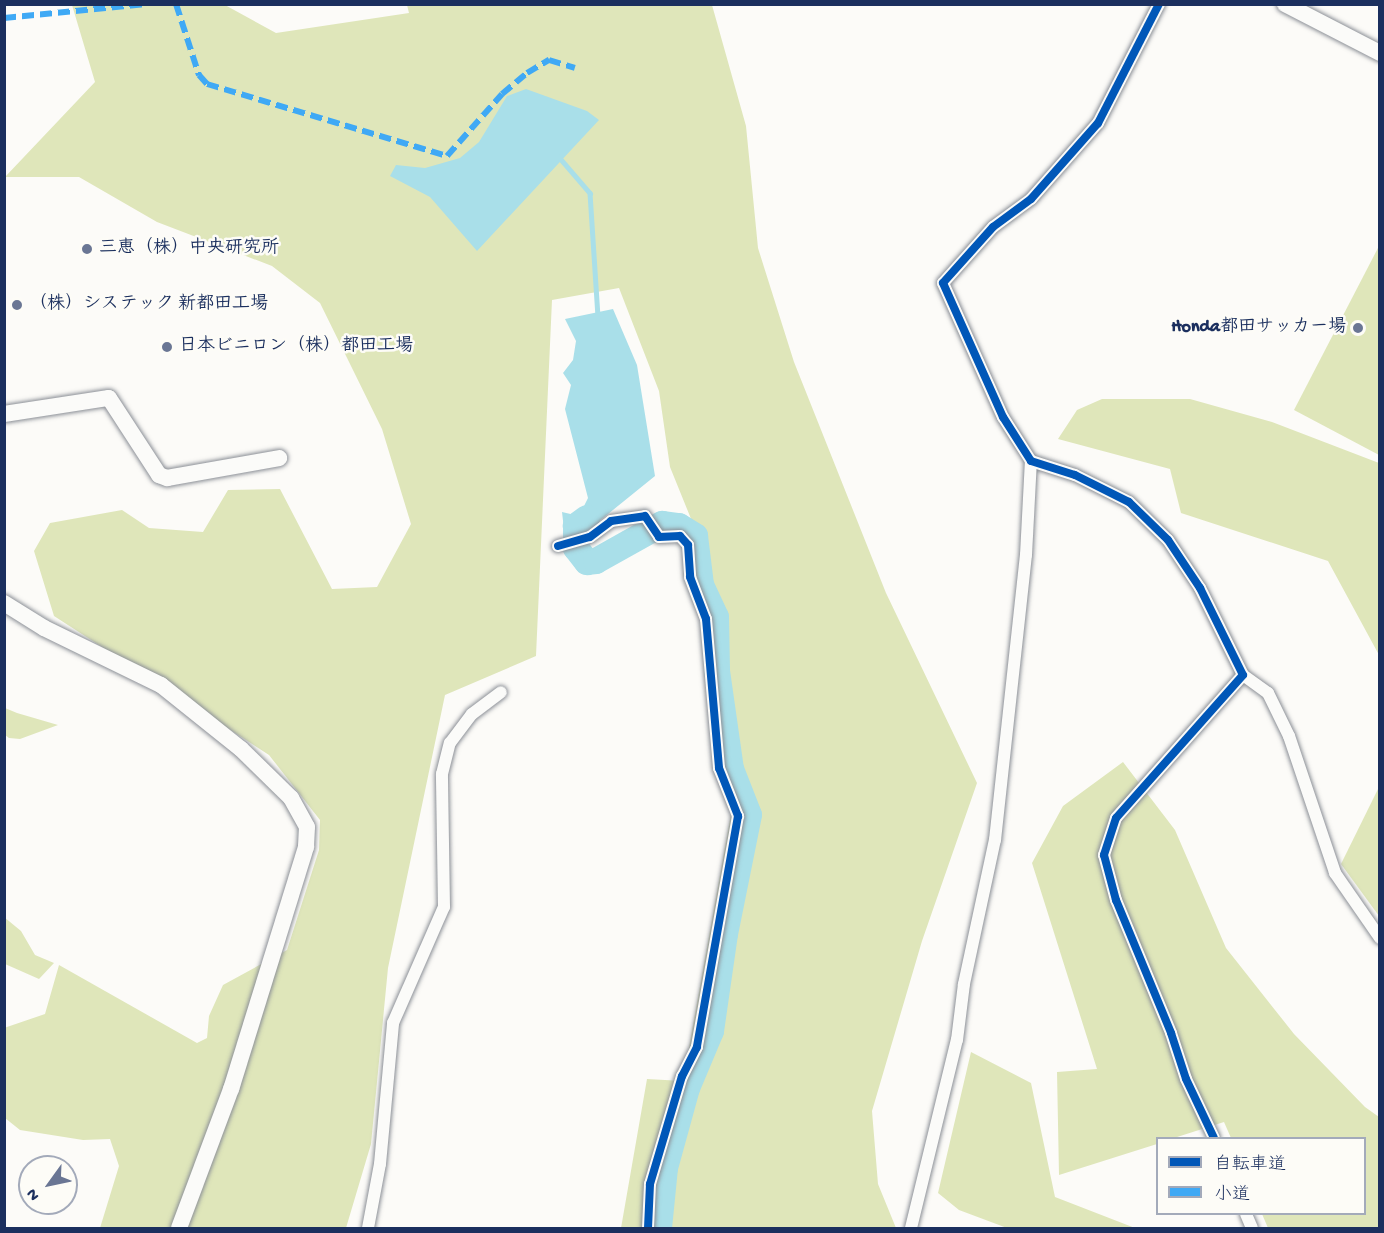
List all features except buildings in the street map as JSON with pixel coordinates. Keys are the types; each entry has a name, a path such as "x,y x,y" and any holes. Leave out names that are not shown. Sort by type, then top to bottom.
{"street":[{"path":"911,1228 957,1040 964,984 995,840 1026,555 1031,460 1003,417 943,283 993,227 1031,200 1098,123 1159,4"},
{"path":"1285,4 1380,53"},
{"path":"4,414 108,398 159,475 167,478 279,458"},
{"path":"1031,460 1075,475 1129,502 1168,540 1200,588 1243,675 1268,693 1289,736 1335,873 1380,938"},
{"path":"558,546 590,537 611,521 645,516 659,537 681,536 688,545 690,578 706,619 719,768 738,816 697,1047 682,1076 650,1184 648,1228"},
{"path":"4,603 44,628 161,685 241,749 291,798 307,827 306,846 231,1089 179,1228"},
{"path":"1214,1137 1186,1079 1171,1033 1116,900 1104,855 1116,818 1243,675"},
{"path":"368,1228 380,1164 393,1023 444,908 441,774 450,743 472,714 501,692"}],"green space":[{"path":"72,5 225,5 276,33 409,13 407,5 712,5 746,126 758,248 794,362 886,593 977,783 922,941 872,1111 878,1184 896,1228 621,1228 647,1079 683,1081 731,814 713,613 700,541 670,467 659,391 619,288 552,300 536,656 445,695 388,968 371,1144 346,1228 100,1228 119,1166 110,1139 83,1140 20,1130 5,1118 4,1028 45,1014 59,965 197,1043 207,1038 209,1016 223,985 287,950 319,850 320,820 269,755 54,616 34,551 50,523 122,510 149,528 203,532 228,490 280,489 332,589 377,587 411,524 382,429 320,303 272,266 157,222 79,177 5,177 95,82"},
{"name":"Honda都田サッカー場","path":"1379,246 1379,455 1294,410"},
{"path":"1102,399 1190,399 1272,422 1379,463 1379,655 1328,561 1181,513 1170,469 1058,439 1077,410"},
{"path":"5,708 58,725 20,739 9,738 5,735"},
{"path":"1123,762 1175,830 1226,948 1294,1034 1365,1107 1379,1117 1379,1228 1268,1228 1262,1215 1366,1215 1366,1137 1231,1137 1224,1122 1177,1137 1156,1137 1156,1144 1059,1175 1057,1072 1097,1069 1032,863 1063,806"},
{"path":"1379,787 1379,916 1341,864"},
{"path":"4,917 21,931 35,955 54,963 39,979 5,964"},
{"path":"971,1052 1031,1083 1055,1197 1135,1228 1007,1228 959,1210 938,1193"}],"water":[{"path":"526,89 587,111 599,120 477,251 430,197 390,176 396,165 425,168 460,158 479,142 507,96"},
{"path":"613,309 637,365 655,476 587,531 565,538 562,512 579,516 588,498 565,409 571,385 563,373 573,360 576,341 565,319"}],"waterway":[{"path":"559,157 590,193 598,317"},
{"path":"587,518 576,526 576,548 587,562 596,561 662,524 679,526 695,536 701,585 716,617 717,671 731,769 749,815 725,934 711,1031 687,1088 665,1168 659,1228"}],"marked path":[{"path":"4,18 146,4"},
{"path":"176,4 199,75 207,84 447,156 502,94 527,73 549,60 575,68"}],"cycle path":[{"path":"1159,4 1098,123 1031,199 993,227 943,283 1003,417 1031,461 1075,475 1129,502 1168,540 1200,588 1243,675 1116,818 1104,855 1116,900 1171,1033 1186,1079 1214,1137"},
{"path":"558,546 590,537 611,521 645,516 659,537 680,536 688,545 690,577 706,619 719,768 738,816 697,1047 682,1076 650,1184 648,1228"}],"place":[{"name":"三恵（株）中央研究所","path":"87,249"},
{"name":"（株）システック 新都田工場","path":"17,305"},
{"name":"Honda都田サッカー場","path":"1358,328"},
{"name":"日本ビニロン（株）都田工場","path":"167,347"}]}
